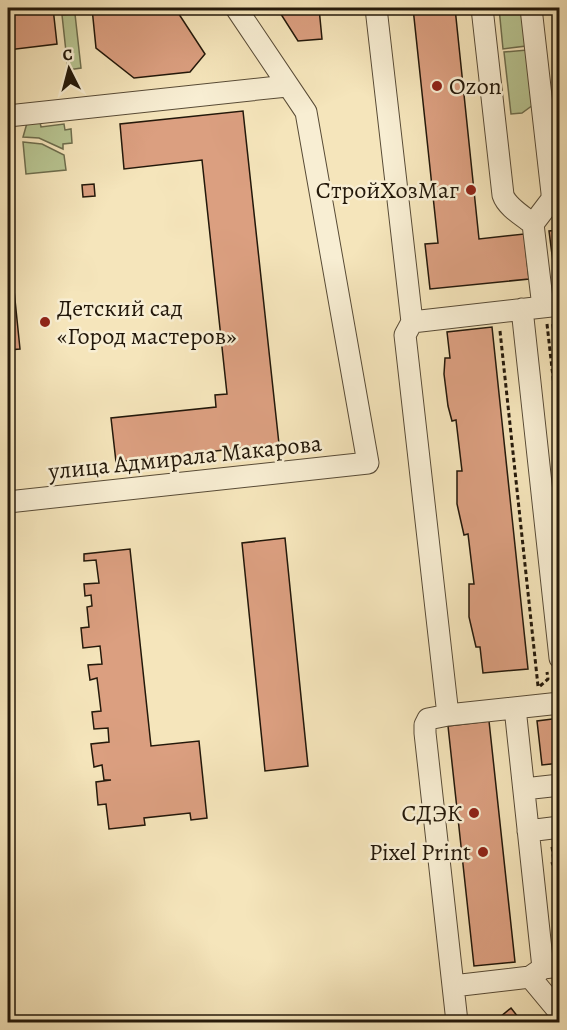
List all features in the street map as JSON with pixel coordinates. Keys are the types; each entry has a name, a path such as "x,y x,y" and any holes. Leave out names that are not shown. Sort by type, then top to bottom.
{"street":[{"path":"8,116 287,86 236,8"},
{"path":"376,8 412,322 405,335 448,715"},
{"path":"412,322 549,306 533,224 505,200 482,8"},
{"path":"531,8 552,193 552,199 533,224"},
{"name":"улица Адмирала Макарова","path":"8,502 368,463 306,112 287,86"},
{"path":"522,309 560,658"},
{"path":"457,1023 425,725 428,719 448,715 550,704"},
{"path":"515,708 544,971 560,1013"},
{"path":"524,789 560,785"},
{"path":"528,831 560,827"},
{"path":"453,986 544,971"}],"path":[{"path":"549,306 560,438"},
{"path":"498,312 550,704"}],"green space":[{"path":"499,8 522,8 526,46 503,49"},
{"path":"75,14 81,68 68,70 62,15"},
{"path":"527,50 533,105 522,113 511,114 504,52"},
{"path":"40,122 41,127 64,124 65,130 71,129 72,143 63,144 63,149 39,138 23,137 27,123"},
{"path":"23,142 42,144 64,155 66,170 26,174"}],"building":[{"path":"8,8 53,8 57,44 8,50"},
{"path":"92,8 175,8 205,54 190,72 134,78 96,48"},
{"path":"277,8 319,8 322,39 298,41"},
{"path":"413,8 455,8 479,239 524,234 529,279 430,289 425,244 438,243"},
{"path":"243,111 279,444 116,462 111,418 216,407 215,395 227,394 202,160 124,169 120,124"},
{"path":"94,184 95,196 83,197 82,185"},
{"path":"560,230 560,278 555,278 549,231"},
{"path":"14,290 20,349 8,350 8,291"},
{"path":"560,324 560,340 554,341 552,325"},
{"path":"492,327 528,669 483,673 480,647 476,647 469,617 469,584 474,584 468,534 464,535 457,504 457,471 462,471 456,420 452,421 448,406 444,374 445,358 450,358 447,332"},
{"path":"285,538 308,766 265,771 242,543"},
{"path":"130,549 151,746 199,741 207,818 191,820 190,813 144,818 145,825 109,829 106,804 98,805 96,782 111,780 104,780 102,765 94,767 91,744 109,742 108,728 94,729 92,712 101,711 97,678 90,680 88,665 102,664 100,646 83,648 81,628 89,627 87,607 92,606 91,595 85,596 84,584 99,583 96,560 84,561 84,554"},
{"path":"560,718 560,763 542,765 537,721"},
{"path":"489,721 515,962 474,966 448,726"},
{"path":"555,837 560,837 560,876 556,842"},
{"path":"511,1008 522,1022 494,1022"}],"place":[{"name":"Ozon","path":"437,86"},
{"name":"СтройХозМаг","path":"471,190"},
{"name":"Детский сад «Город мастеров»","path":"45,322"},
{"name":"СДЭК","path":"474,813"},
{"name":"Pixel Print","path":"483,852"}]}
